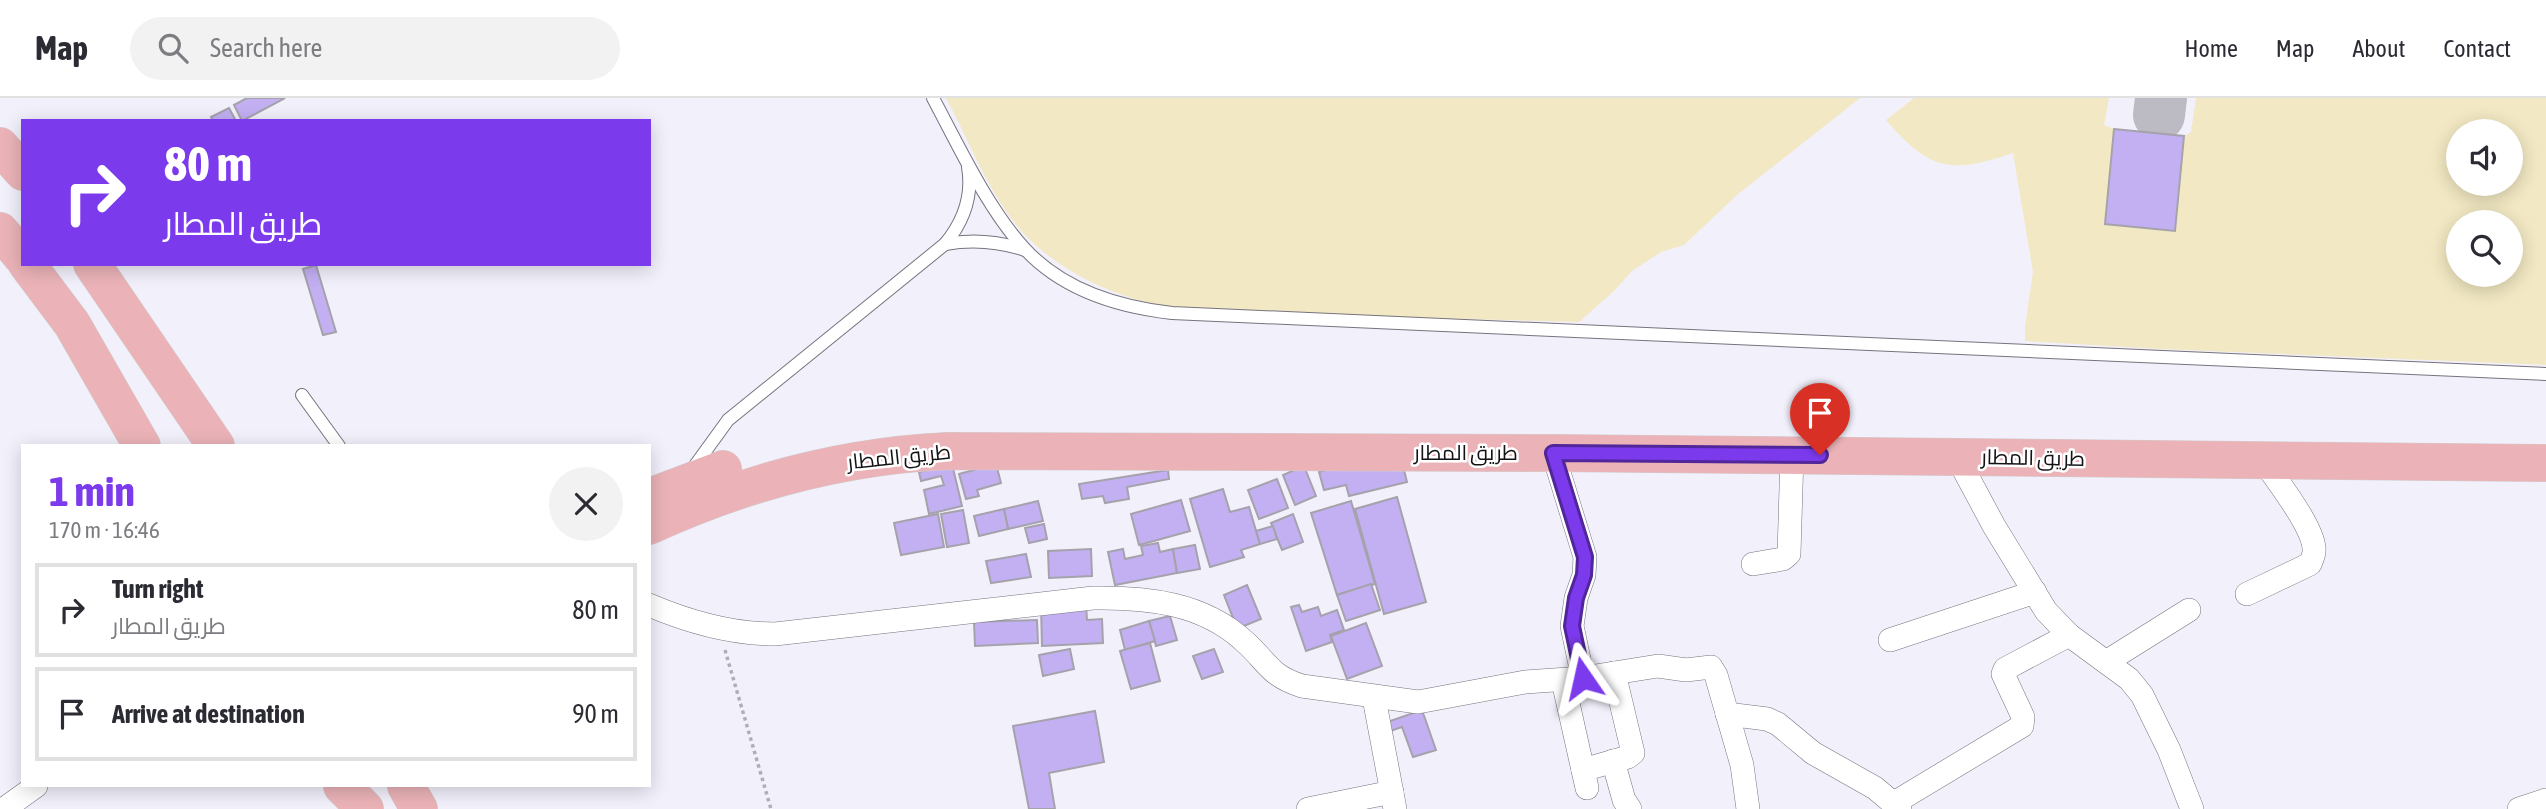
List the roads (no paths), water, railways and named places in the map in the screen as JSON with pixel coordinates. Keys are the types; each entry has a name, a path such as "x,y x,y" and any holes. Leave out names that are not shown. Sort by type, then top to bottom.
{"main road":[{"path":"0,146 21,170"},
{"path":"0,231 21,256"},
{"path":"28,266 72,324 141,444"},
{"path":"93,266 215,444"},
{"name":"طريق المطار","path":"651,524 687,495 779,452 879,432 930,429 2167,447 2263,460 2546,463"},
{"name":"طريق المطار","path":"651,497 687,495 895,453 947,451 1957,457 2167,447 2546,439"},
{"path":"343,787 365,809"},
{"path":"407,787 419,809"},
{"path":"430,787 431,809"}],"street":[{"path":"1553,453 1585,557 1584,575 1576,598 1572,626 1573,679 1585,779 1633,752 1614,673"},
{"path":"1753,564 1783,559 1789,554 1792,455"},
{"path":"1957,457 1994,526 2046,611 2069,635 2129,679 2142,695 2169,750 2192,809"},
{"path":"2247,594 2310,565 2314,556 2314,547 2308,531 2263,460"},
{"path":"1890,640 2035,592"},
{"path":"651,606 719,629 746,634 775,634 958,612 1123,597 1187,607 1243,640 1264,665 1288,682 1374,698 1418,702 1525,682 1573,679 1655,667 1683,670 1711,667 1715,670 1742,765 1748,809"},
{"path":"2106,662 2189,610"},
{"path":"1727,713 1773,721 1812,753 1875,788 1896,807 2016,732 2022,726 2023,717 2003,674 2005,669 2069,635"},
{"path":"1308,809 1393,800 1374,698"},
{"path":"1613,761 1624,800 1630,809"},
{"path":"4,809 35,787"},
{"path":"2519,809 2546,800"}],"lane":[{"path":"933,98 968,163 1006,225 1025,250 1075,286 1106,300 1139,309 1172,313 2546,374"},
{"path":"687,495 728,420 945,244 967,206 970,177 968,163"},
{"path":"945,244 961,241 994,242 1025,250"},
{"path":"302,394 338,444"}]}
